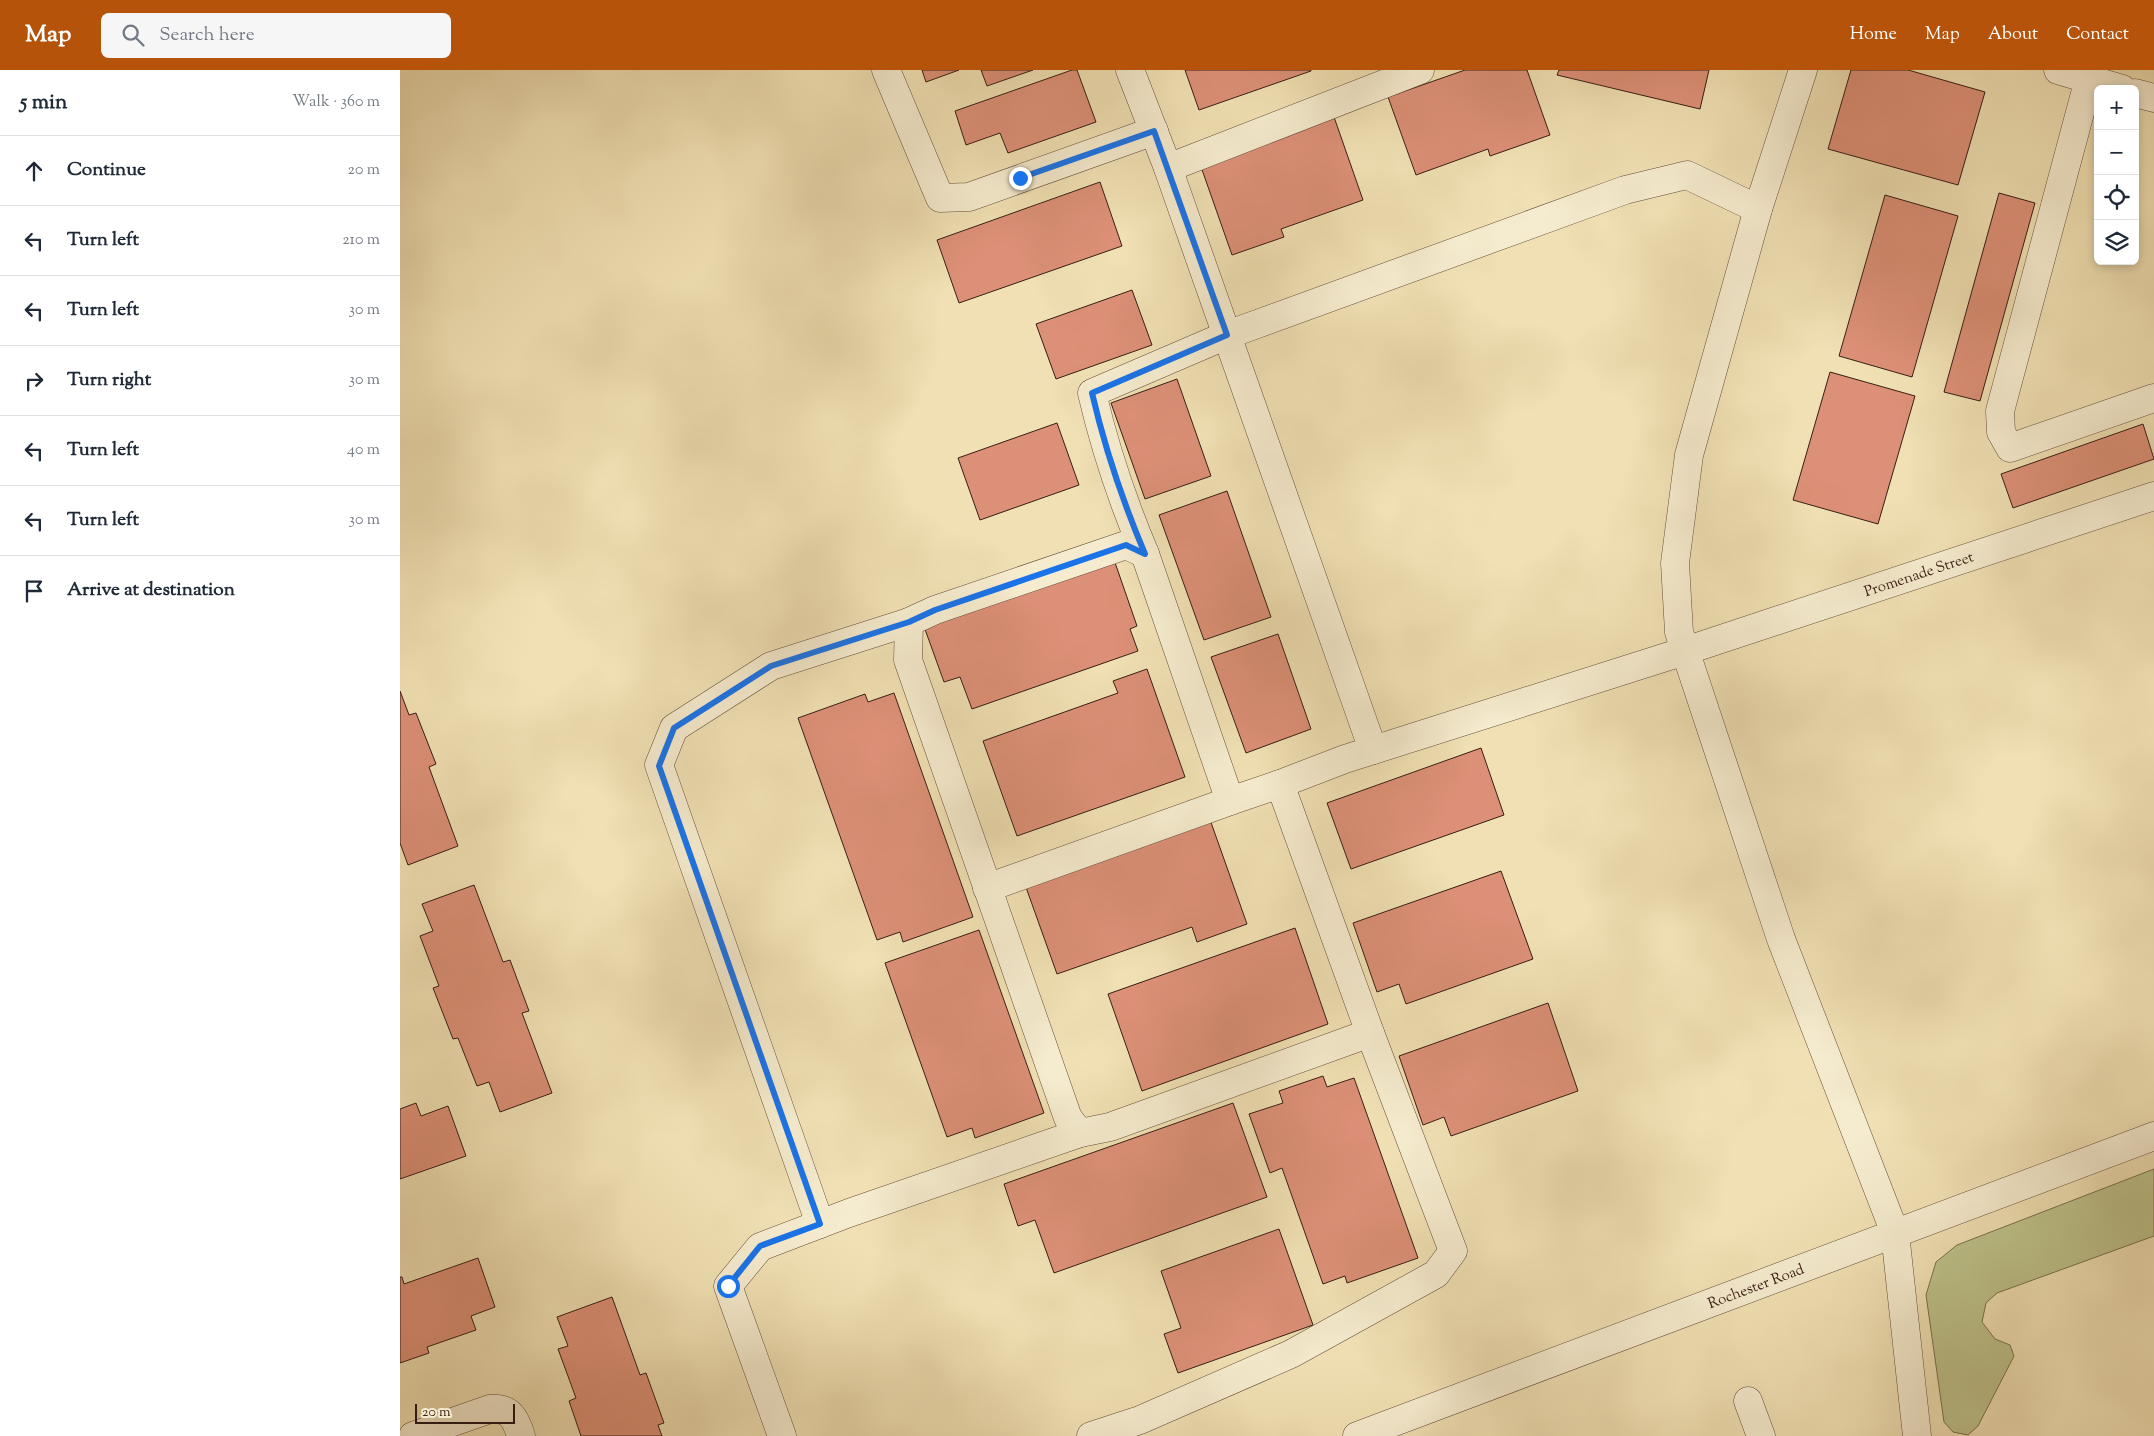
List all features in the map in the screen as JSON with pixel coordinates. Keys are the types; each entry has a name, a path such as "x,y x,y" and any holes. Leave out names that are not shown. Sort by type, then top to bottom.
{"street":[{"path":"886,70 940,198 969,197 1154,131"},
{"path":"1130,70 1168,168 1373,750"},
{"path":"1168,168 1420,70"},
{"path":"1803,70 1758,209 1689,455 1675,563 1679,632 1781,939 1895,1233 1917,1436"},
{"path":"2058,70 2109,85"},
{"path":"2089,79 2000,411 2001,432 2010,448 2154,398"},
{"path":"2139,94 2154,98"},
{"path":"1230,801 1145,554 1102,438 1092,393 1227,335 1625,190 1687,175 1758,209"},
{"name":"Promenade Street","path":"987,888 1345,759 2154,496"},
{"path":"820,1224 659,766 674,728 771,666 909,622 935,610 1126,545 1145,554"},
{"path":"909,622 908,660 1068,1118 1080,1133"},
{"path":"1091,1436 1140,1420 1291,1354 1436,1274 1453,1251 1370,1033 1280,784"},
{"path":"782,1436 728,1286 760,1246 1080,1133 1110,1127 1370,1033"},
{"name":"Rochester Road","path":"1357,1436 2154,1136"},
{"path":"1748,1400 1762,1436"},
{"path":"413,1436 490,1409 498,1408 504,1409 516,1420 521,1436"}],"green space":[{"path":"2154,1169 2154,1236 1997,1293 1986,1303 1982,1322 1995,1339 2010,1345 2014,1356 1978,1426 1968,1435 1953,1432 1944,1422 1926,1295 1936,1262 1957,1245"}],"building":[{"path":"922,70 959,70 926,82"},
{"path":"981,70 1033,70 987,86"},
{"path":"1072,70 1077,70 1096,122 1008,153 1000,133 966,145 955,111"},
{"path":"1185,70 1311,70 1311,71 1199,110"},
{"path":"1465,70 1527,70 1550,135 1490,156 1488,149 1416,175 1388,97"},
{"path":"1559,70 1709,70 1700,109 1557,75"},
{"path":"1851,70 1908,70 1985,92 1958,185 1828,149"},
{"path":"1334,117 1363,200 1281,229 1284,237 1232,255 1200,164"},
{"path":"1100,182 1122,246 959,303 937,240"},
{"path":"1999,193 2035,203 1980,401 1944,392"},
{"path":"1885,195 1958,216 1912,377 1839,356"},
{"path":"1132,290 1152,345 1056,379 1036,324"},
{"path":"1830,372 1915,396 1878,524 1793,500"},
{"path":"1177,379 1211,476 1145,499 1111,403"},
{"path":"1057,423 1079,485 980,520 958,458"},
{"path":"2143,424 2154,459 2013,508 2001,474"},
{"path":"1227,491 1271,617 1204,640 1159,515"},
{"path":"1112,554 1137,626 1130,629 1138,651 972,709 960,677 944,682 922,621"},
{"path":"1278,634 1311,729 1246,753 1211,657"},
{"path":"1147,669 1185,777 1017,836 983,741 1118,693 1113,681"},
{"path":"400,691 409,715 416,713 436,764 429,767 458,846 408,865 400,843"},
{"path":"894,693 973,917 903,942 900,932 877,940 798,718 865,694 868,702"},
{"path":"1481,748 1504,815 1351,869 1327,803"},
{"path":"1208,814 1247,924 1197,942 1192,927 1057,974 1023,879"},
{"path":"1501,871 1533,959 1406,1004 1399,984 1377,992 1353,923"},
{"path":"474,885 503,962 510,960 529,1011 522,1013 552,1093 500,1112 489,1082 477,1086 458,1038 453,1039 433,988 439,986 420,936 433,931 422,904"},
{"path":"1295,928 1328,1024 1142,1091 1108,994"},
{"path":"979,930 1044,1113 975,1138 972,1128 947,1137 885,963"},
{"path":"1548,1003 1578,1091 1451,1136 1444,1117 1423,1125 1399,1056"},
{"path":"1323,1076 1327,1087 1354,1078 1418,1258 1347,1283 1345,1276 1323,1284 1282,1168 1270,1173 1249,1114 1283,1103 1279,1091"},
{"path":"416,1103 421,1116 448,1106 466,1156 400,1179 400,1109"},
{"path":"1233,1103 1267,1197 1054,1273 1035,1220 1018,1226 1004,1184"},
{"path":"1279,1229 1313,1325 1178,1373 1164,1334 1181,1328 1161,1271"},
{"path":"478,1258 495,1307 471,1316 476,1330 427,1347 429,1353 400,1363 400,1277 402,1277 404,1284"},
{"path":"612,1297 640,1375 646,1373 664,1423 658,1425 662,1436 581,1436 569,1401 576,1398 558,1349 568,1346 557,1317"}],"route":[{"path":"728,1286 760,1246 820,1224 659,766 674,728 771,666 909,622 935,610 1126,545 1145,554 1102,438 1092,393 1227,335 1154,131 1020,178"}]}
